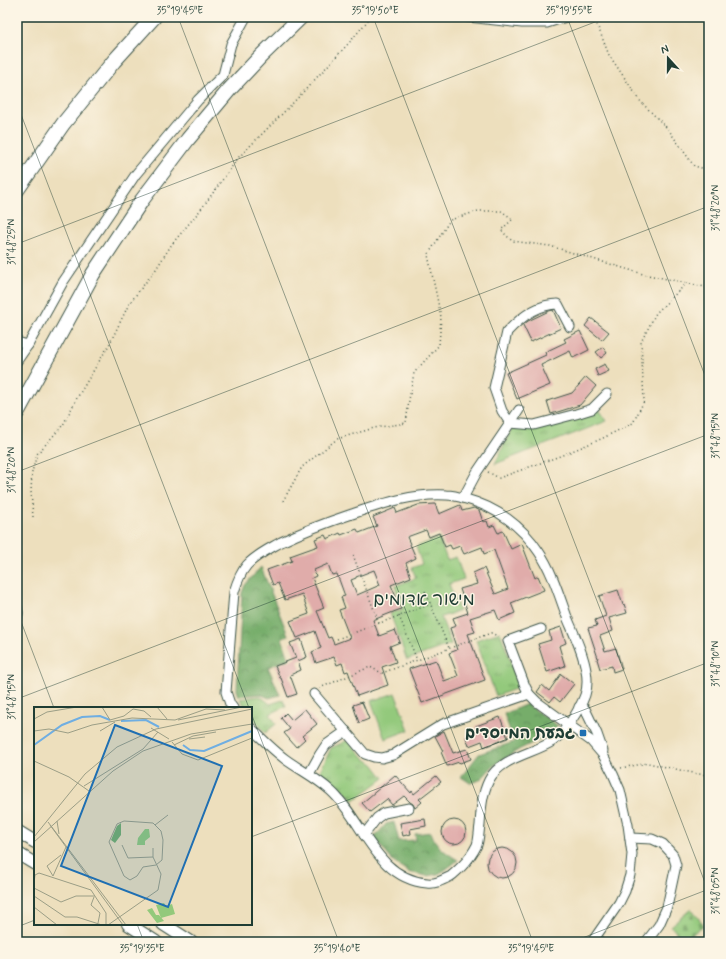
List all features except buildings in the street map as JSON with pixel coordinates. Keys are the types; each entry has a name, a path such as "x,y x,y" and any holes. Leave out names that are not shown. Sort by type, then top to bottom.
{"highway":[{"path":"17,190 63,124 114,61 154,17"},
{"path":"17,413 93,274 142,200 188,138 228,90 301,17"}],"main road":[{"path":"17,831 34,841"},
{"path":"17,852 34,863"},
{"path":"130,925 156,942"},
{"path":"165,925 191,942"}],"street":[{"path":"17,361 28,345 63,282 136,174 198,100 223,75 231,44 246,17"},
{"path":"468,17 522,23 547,23 566,17"},
{"path":"570,328 558,304 550,304 534,309 512,326 507,332 494,388 502,411 510,423 534,426 592,409 607,394"},
{"path":"17,342 28,345"},
{"path":"463,498 477,472 519,410"},
{"path":"232,707 226,692 234,592 238,579 247,566 258,555 296,535 364,510 410,498 433,495 450,495 492,508 513,523 527,537 539,552 549,569 585,664 588,681 586,693 579,707 560,735 552,741 511,760 492,775 485,788 477,845 469,858 455,873 442,881 430,884 412,880 396,873 372,847 343,803 330,790 318,780 284,758 262,740 252,729"},
{"path":"17,607 17,619"},
{"path":"540,629 508,641 529,694 537,702 591,741 605,758"},
{"path":"314,694 365,754 382,758 393,755 443,724 529,694"},
{"path":"579,707 585,709 620,790 628,825 632,854 630,875 625,891 619,903 592,942"},
{"path":"309,774 326,745 346,731"},
{"path":"364,834 377,818 384,813 409,808"},
{"path":"630,838 652,839 663,844 673,855 676,865 667,907 659,925 646,942"}],"path":[{"path":"34,518 31,492 32,472 37,454 63,425 129,304 156,269 172,244 202,208 239,157 292,105 369,19 457,17"},
{"path":"594,17 609,55 641,102 668,128 694,166 709,170"},
{"path":"283,501 302,467 337,439 374,428 406,423 414,373 438,345 441,317 428,255 450,220 478,212 501,211 513,219 501,230 512,241 550,246 643,274 686,283"},
{"path":"353,556 380,623"},
{"path":"426,591 449,648"},
{"path":"337,639 431,604"},
{"path":"399,616 416,660"},
{"path":"314,694 322,687 370,667 382,673 491,633 508,641"},
{"path":"611,770 648,763 709,775"}],"green space":[{"path":"598,408 607,421 495,464 512,428 529,429 589,413"},
{"path":"439,538 447,560 456,557 464,579 449,584 459,611 441,617 451,644 407,660 390,613 403,609 395,586 416,578 412,568 422,564 416,547"},
{"path":"261,567 288,635 282,638 289,659 268,667 280,695 269,698 260,694 239,696 237,690 242,593 245,585"},
{"path":"500,632 520,687 496,696 476,640"},
{"path":"395,693 409,730 385,739 371,701"},
{"path":"260,696 270,704 283,700 286,706 270,714 276,724 265,733 252,716 252,707 245,707 240,699"},
{"path":"527,704 558,726 549,735 520,749 493,766 480,780 470,783 461,777 479,754 514,742 504,714"},
{"path":"348,740 365,759 373,764 384,778 354,800 320,771 331,748"},
{"path":"394,822 399,841 416,840 415,834 431,832 438,845 445,852 458,860 438,874 427,876 408,872 391,859 374,838 386,824"},
{"path":"691,909 704,925 683,941 671,926"}],"place":[{"name":"גבעת המייסדים","path":"583,733"}],"district":[{"name":"מישור אדומים","path":"424,600"}]}
